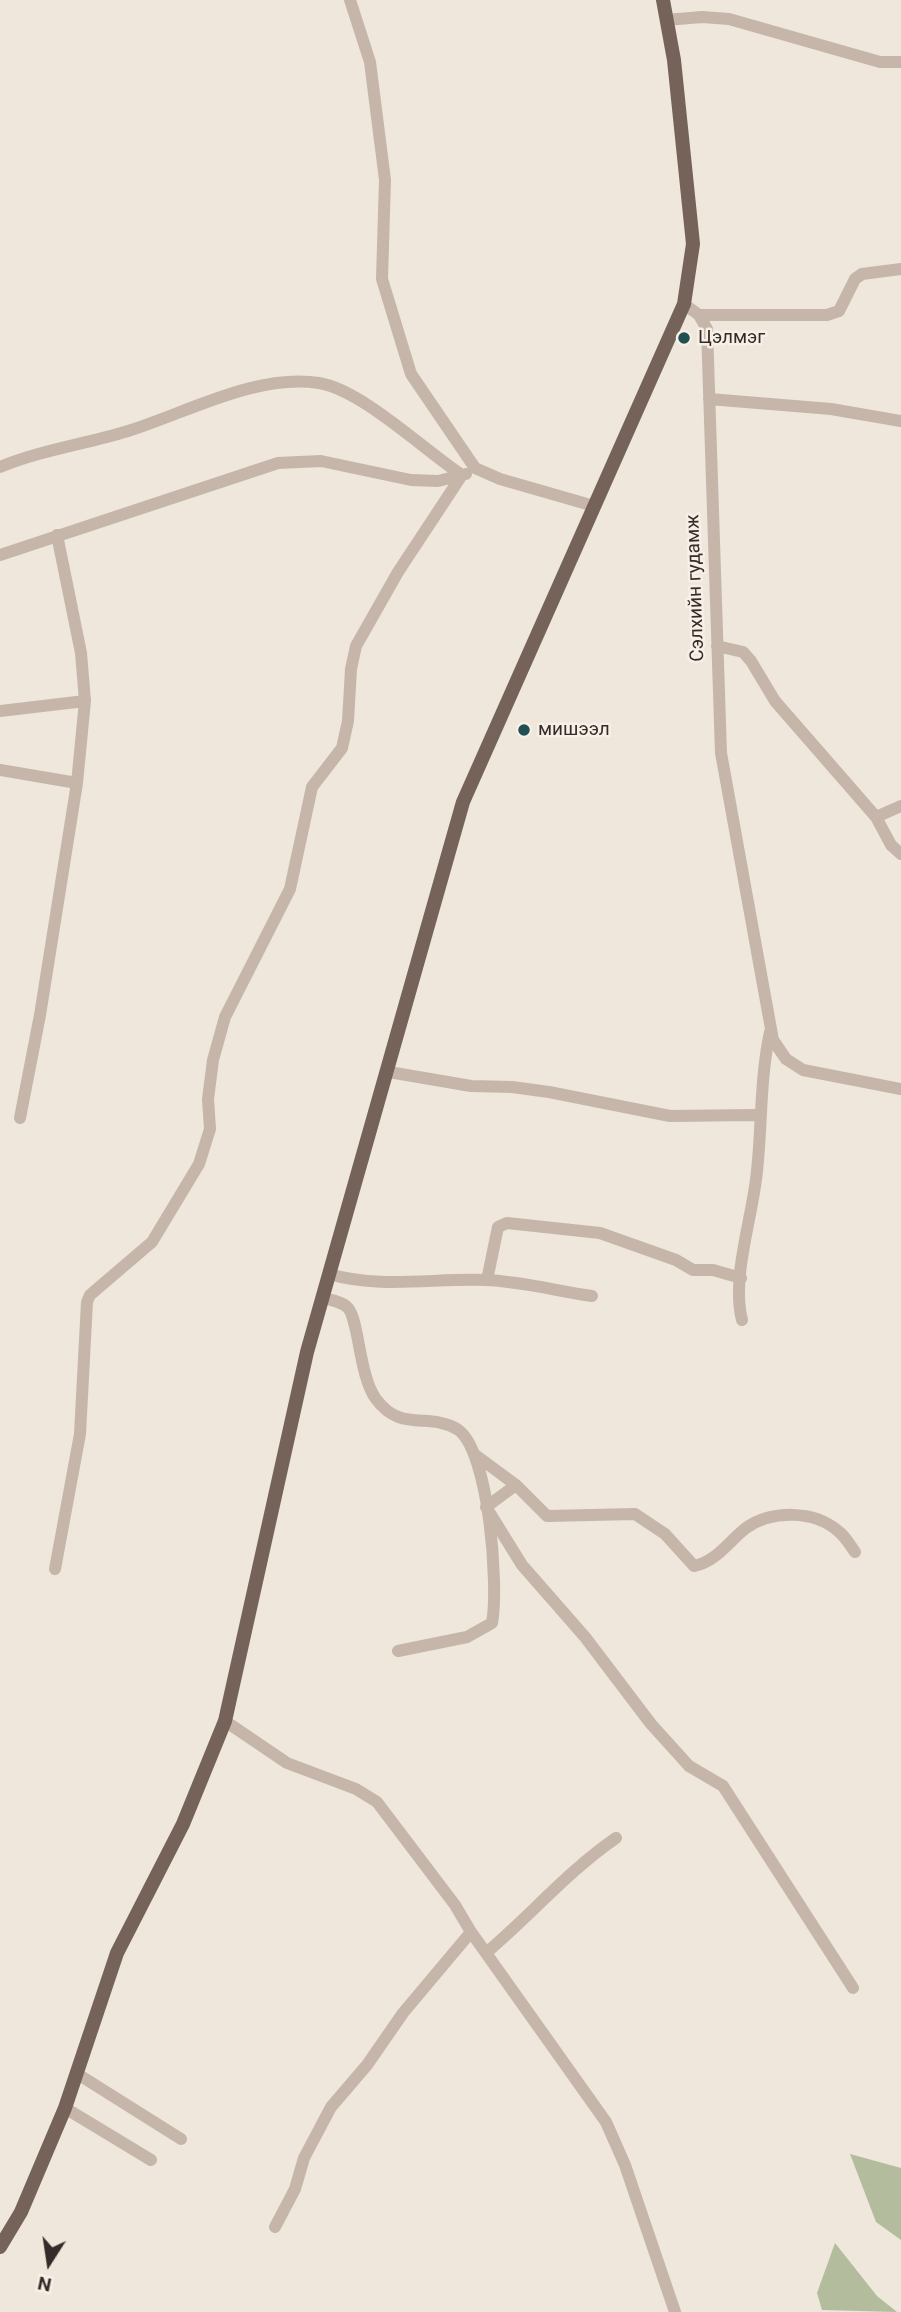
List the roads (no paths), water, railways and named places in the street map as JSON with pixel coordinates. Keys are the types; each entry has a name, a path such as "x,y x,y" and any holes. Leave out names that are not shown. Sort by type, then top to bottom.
{"main road":[{"path":"0,2247 22,2212 65,2108 117,1953 183,1824 225,1721 307,1352 463,802 684,304 693,244 674,60 663,0"}],"street":[{"path":"350,0 370,62 384,169 382,279 411,374 475,468 500,479"},
{"path":"666,20 702,16 729,19 880,62 901,62"},
{"path":"684,304 699,315 827,315 839,311 855,279 862,274 901,269"},
{"name":"Сэлхийн гудамж","path":"699,315 707,329 721,753 773,1040 786,1059 803,1070 901,1088"},
{"path":"0,467 133,429 172,413 266,385 307,383 328,386 364,404 462,475"},
{"path":"709,399 831,409 901,421"},
{"path":"0,555 278,463 321,461 411,480 438,481 477,473 594,506"},
{"path":"55,1569 80,1434 87,1302 90,1295 152,1242 199,1164 210,1129 208,1099 213,1060 225,1017 288,896 298,840 309,811 312,787 342,748 348,721 351,669 356,646 398,572 462,475"},
{"path":"19,1118 34,1051 77,783 85,701 81,653 57,535"},
{"path":"718,646 743,652 775,701 876,817 891,845 901,854"},
{"path":"0,711 85,701"},
{"path":"0,769 77,783"},
{"path":"876,817 901,806"},
{"path":"742,1320 737,1301 755,1191 764,1058 771,1028"},
{"path":"388,1072 471,1086 512,1087 550,1092 670,1116 755,1115"},
{"path":"487,1280 498,1227 507,1223 600,1233 676,1260 685,1268 722,1271 741,1278"},
{"path":"329,1274 345,1278 426,1283 487,1280 592,1296"},
{"path":"324,1298 344,1305 352,1314 362,1369 374,1397 386,1410 404,1421 449,1425 469,1440 486,1507 496,1582 492,1623 467,1637 398,1651"},
{"path":"474,1454 516,1485 547,1516 635,1514 665,1534 694,1566 713,1558 747,1528 774,1516 799,1515 822,1521 839,1531 855,1552"},
{"path":"486,1507 516,1485"},
{"path":"486,1507 522,1565 585,1637 651,1724 689,1766 723,1787 853,1988"},
{"path":"225,1721 287,1763 356,1789 377,1802 455,1905 471,1932 606,2122 625,2165 675,2312"},
{"path":"487,1952 522,1923 587,1858 616,1838"},
{"path":"275,2227 295,2189 304,2158 331,2107 367,2065 403,2013 471,1932"},
{"path":"76,2073 181,2139"},
{"path":"65,2108 150,2160"}],"place":[{"name":"Цэлмэг","path":"684,338"},
{"name":"мишээл","path":"524,730"}]}
